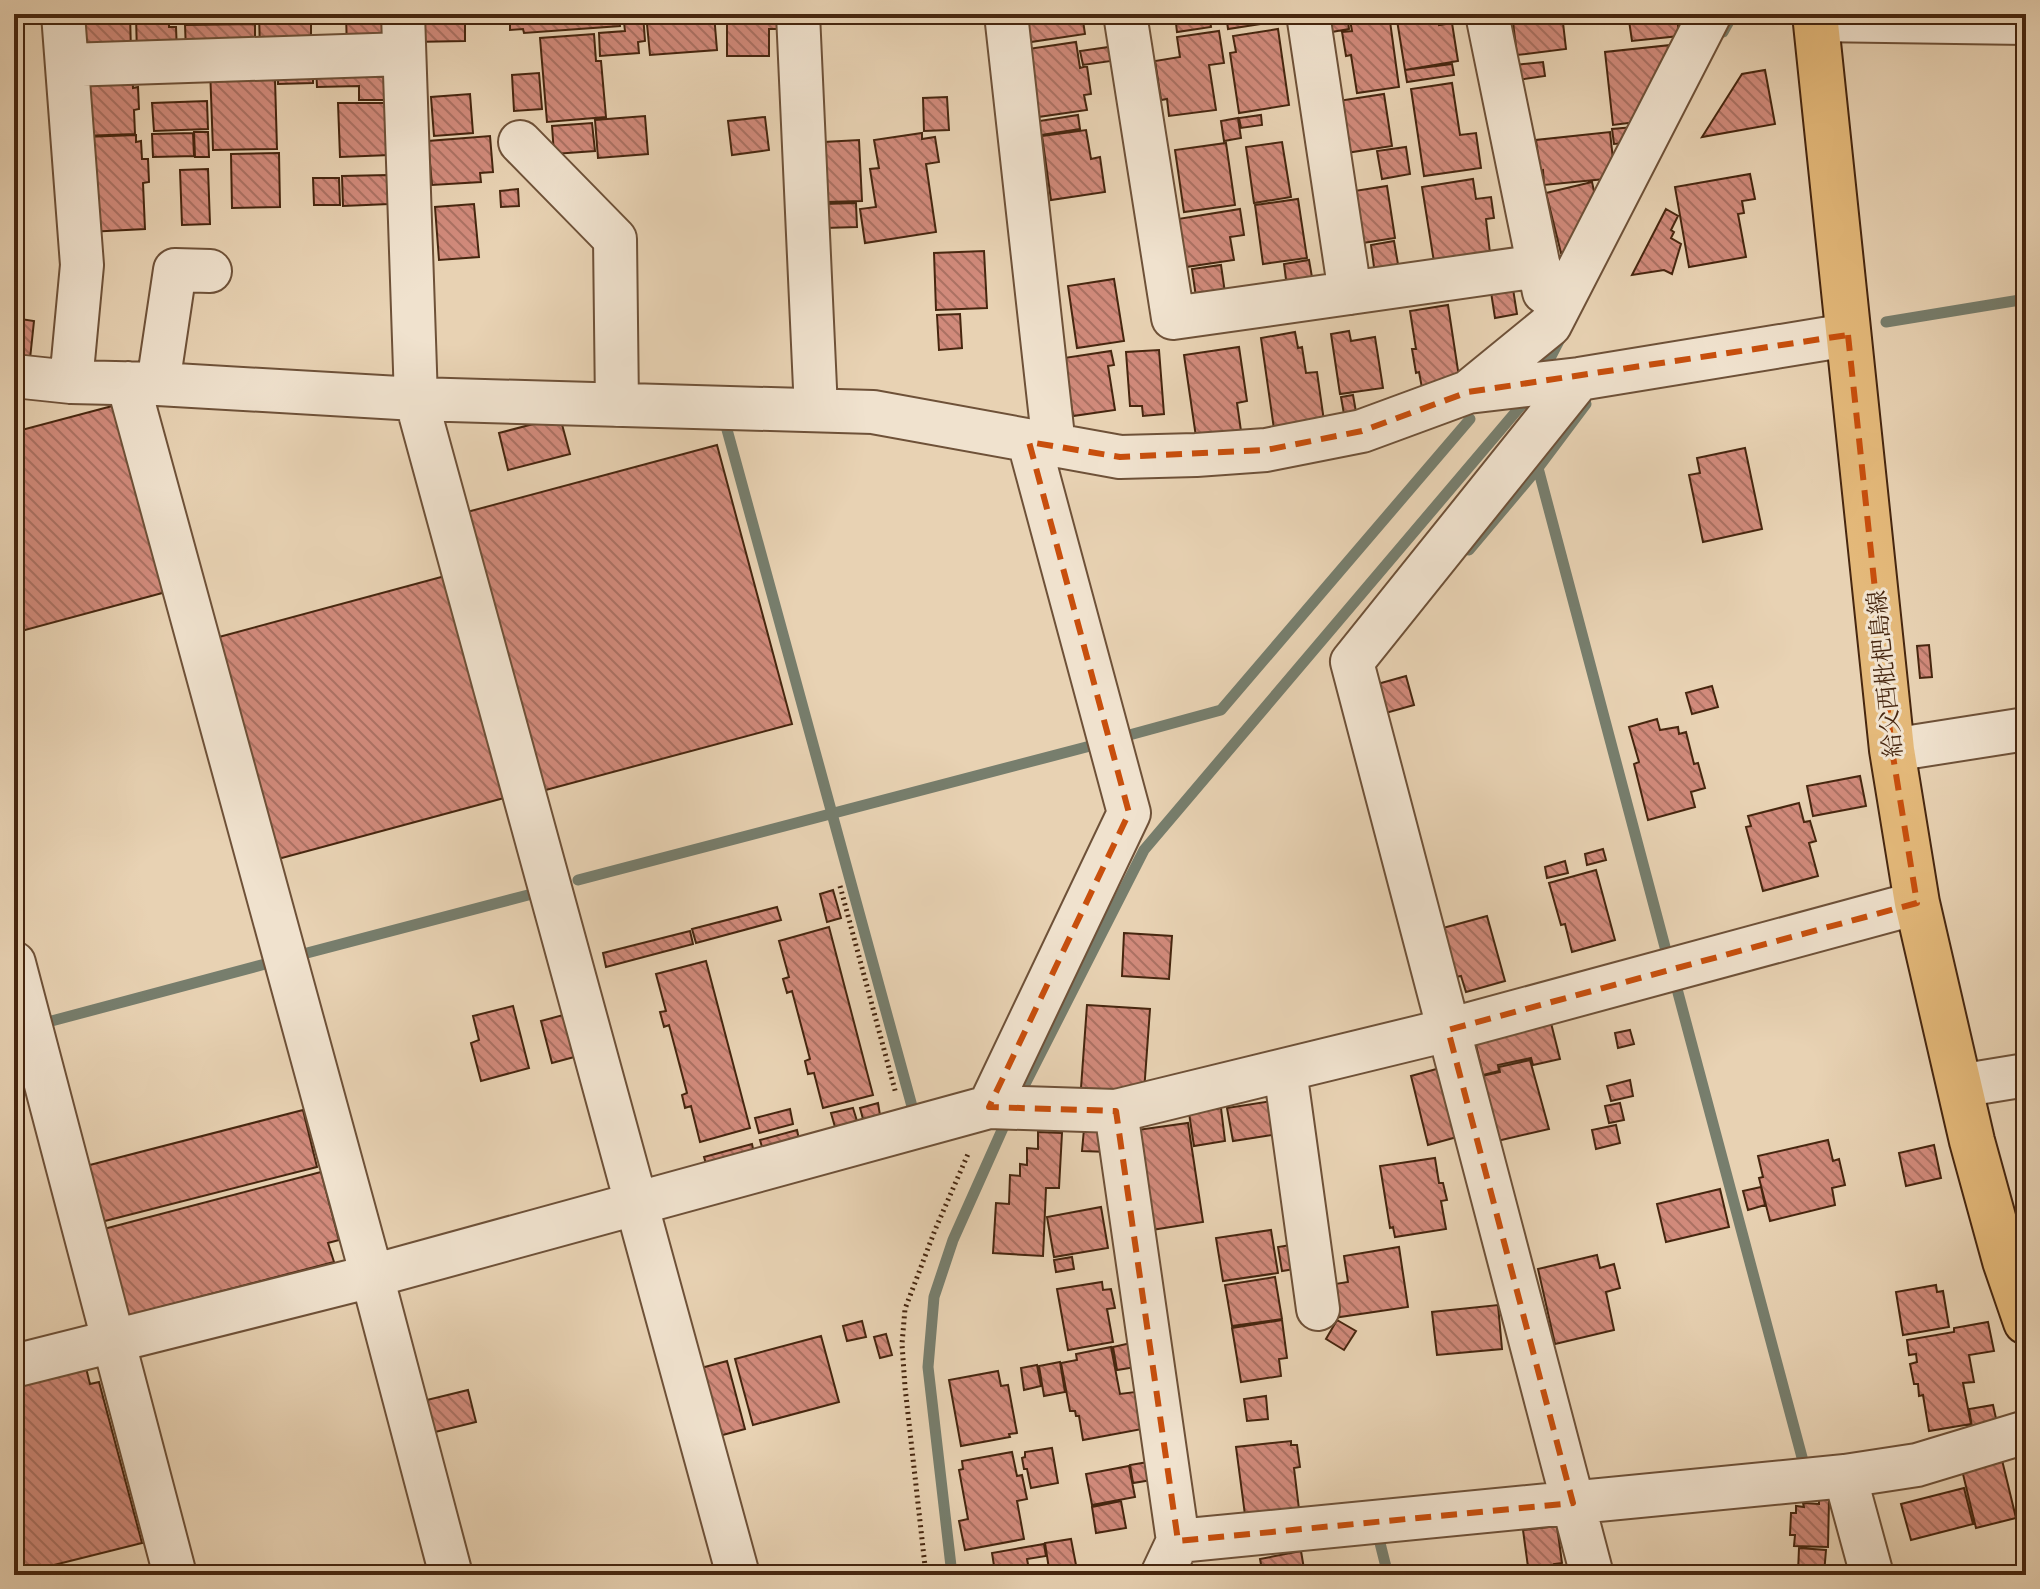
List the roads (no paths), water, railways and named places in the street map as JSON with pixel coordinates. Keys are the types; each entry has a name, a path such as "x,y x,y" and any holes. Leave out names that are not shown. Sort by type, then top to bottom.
{"main road":[{"name":"給父西枇杷島線","path":"1815,17 1892,750 1917,903 1959,1086 2005,1261 2026,1322"}],"street":[{"path":"63,14 82,265 71,382"},
{"path":"798,14 816,410"},
{"path":"989,1107 1129,813 1041,444 1006,14"},
{"path":"1125,14 1173,318 1539,266"},
{"path":"1308,14 1350,293"},
{"path":"1487,14 1550,325"},
{"path":"1468,392 1550,325 1710,14"},
{"path":"1815,17 2026,23"},
{"path":"67,65 404,34 416,399 738,1575"},
{"path":"520,142 615,239 617,405"},
{"path":"210,271 175,270 143,384 451,1575"},
{"path":"14,376 71,382 416,399 873,412 1120,457 1266,450 1362,431 1468,392 1579,379 1848,335"},
{"path":"1579,379 1352,662 1592,1575"},
{"path":"1892,750 2026,729"},
{"path":"14,1366 372,1276 989,1107 1116,1111 1448,1030 1917,903"},
{"path":"14,963 175,1575"},
{"path":"1285,1070 1318,1309"},
{"path":"1959,1086 2026,1075"},
{"path":"1116,1111 1170,1558 1573,1503 1845,1476 1917,1465 2026,1432"},
{"path":"1845,1476 1872,1575"}],"waterway":[{"path":"1723,32 1733,14"},
{"path":"1886,322 2026,299"},
{"path":"1545,368 1561,337"},
{"path":"1022,1090 1144,850 1525,401"},
{"path":"1469,550 1538,468 1586,404"},
{"path":"1122,737 1221,710 1470,419"},
{"path":"726,426 913,1110"},
{"path":"1538,468 1665,947"},
{"path":"578,880 1094,745"},
{"path":"307,953 532,894"},
{"path":"44,1023 269,963"},
{"path":"1677,989 1803,1461"},
{"path":"952,1575 928,1367 934,1297 953,1240 1007,1119"},
{"path":"1379,1539 1388,1575"}]}
